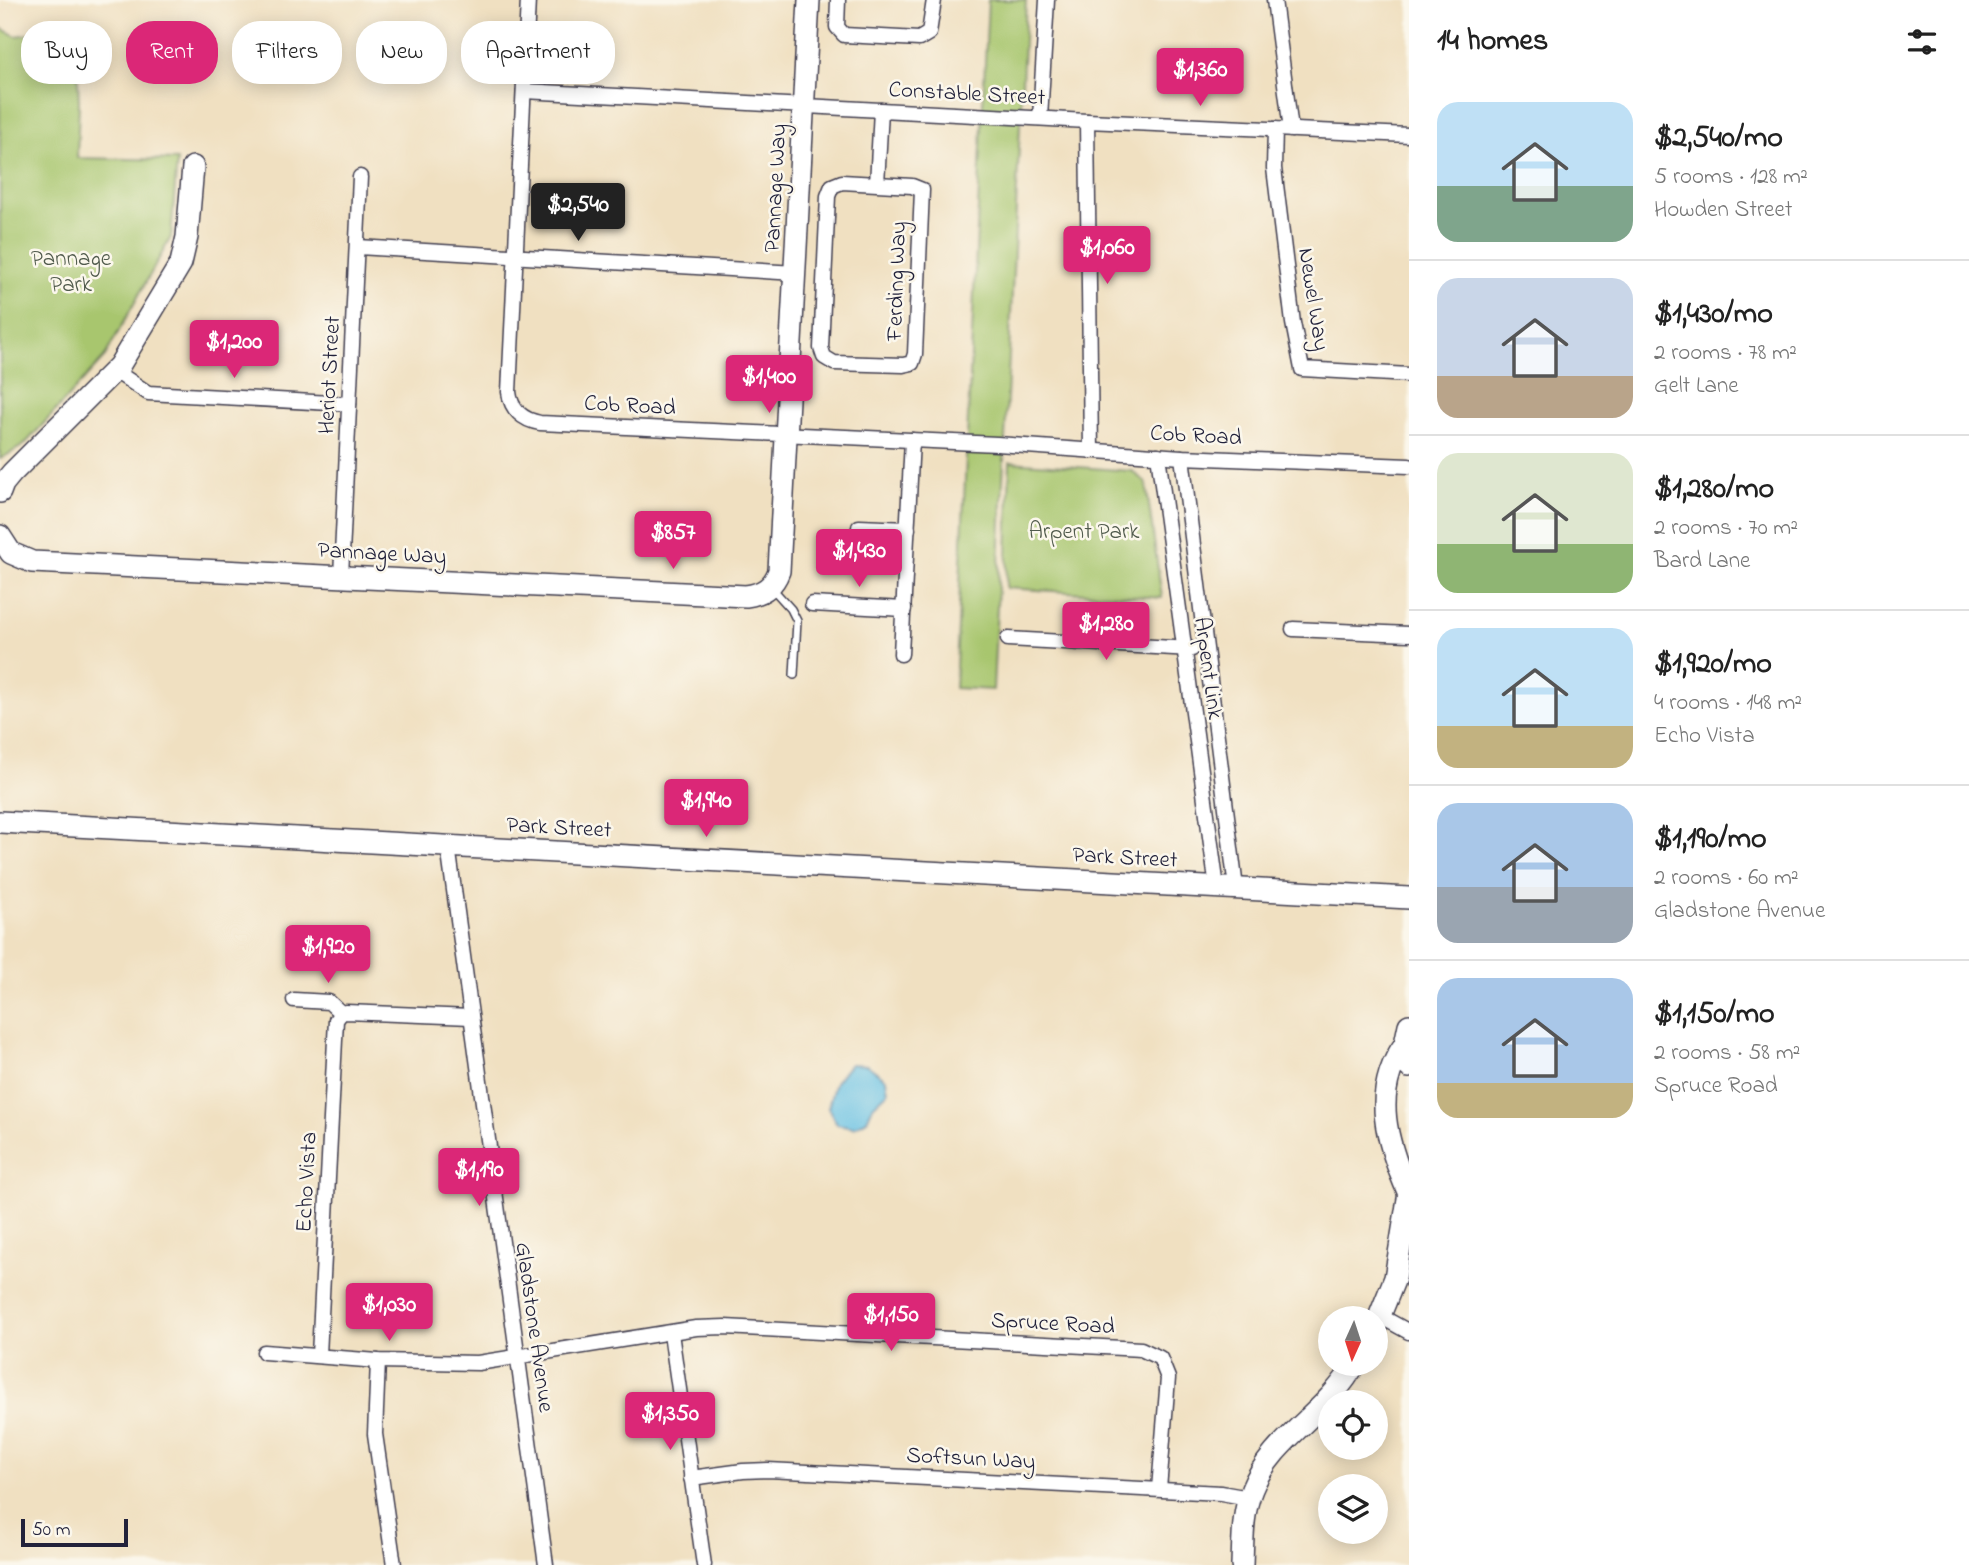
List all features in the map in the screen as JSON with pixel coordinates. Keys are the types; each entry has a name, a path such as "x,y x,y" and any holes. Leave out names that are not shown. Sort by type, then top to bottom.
{"street":[{"name":"Cob Road","path":"528,0 509,392 513,407 522,416 540,423 912,440 1182,457 1409,466"},
{"name":"Pannage Way","path":"1,542 11,553 32,562 747,596 763,592 779,571 809,0"},
{"path":"838,0 837,27 844,35 919,39 929,33 934,0"},
{"path":"1040,118 1047,0"},
{"path":"1273,0 1292,130"},
{"name":"Constable Street","path":"523,91 1409,135"},
{"path":"877,184 881,110"},
{"path":"1087,121 1091,450"},
{"name":"Newel Way","path":"1275,129 1274,168 1293,323 1302,369 1409,375"},
{"path":"0,492 12,474 115,371 181,263 187,237 193,167"},
{"name":"Heriot Street","path":"341,576 360,177"},
{"name":"Ferding Way","path":"842,182 877,184 912,186 922,190 915,354 912,363 903,365 834,363 824,357 821,348 828,196 832,186 842,182"},
{"path":"358,247 796,273"},
{"path":"115,371 148,393 349,404"},
{"path":"901,654 912,440"},
{"name":"Arpent Link","path":"1158,455 1185,649 1227,888"},
{"name":"Arpent Link","path":"1182,457 1206,649 1227,888"},
{"path":"859,527 908,529"},
{"path":"812,604 904,609"},
{"path":"1293,629 1409,634"},
{"path":"1008,639 1206,649"},
{"name":"Park Street","path":"0,822 1409,898"},
{"name":"Gladstone Avenue","path":"448,846 546,1565"},
{"path":"294,1000 329,1002 341,1013 471,1017"},
{"name":"Echo Vista","path":"319,1354 336,1020 341,1013"},
{"path":"1408,1033 1409,1067"},
{"path":"1384,1306 1395,1279 1409,1200 1409,1193 1393,1157 1384,1116 1393,1061 1408,1033"},
{"path":"1388,1324 1409,1332"},
{"name":"Spruce Road","path":"264,1352 319,1354 379,1361 478,1363 725,1327 1141,1349 1160,1359 1168,1378 1159,1489"},
{"path":"671,1333 704,1565"},
{"path":"379,1361 376,1434 394,1565"},
{"path":"1242,1565 1249,1499 1265,1465 1334,1394 1346,1376"},
{"name":"Softsun Way","path":"691,1478 768,1470 1159,1489 1221,1493 1249,1499"}],"lane":[{"path":"770,586 791,609 797,621 794,675"}],"green space":[{"path":"988,0 1026,0 993,690 955,688"},
{"name":"Pannage Park","path":"0,28 16,36 21,35 21,84 78,84 77,158 177,160 171,237 104,358 24,445 0,459"},
{"name":"Arpent Park","path":"1010,462 1132,471 1146,483 1162,598 1006,588"}],"water":[{"path":"850,1064 867,1065 886,1079 888,1092 873,1106 867,1120 854,1127 837,1124 828,1108 835,1082"}]}
